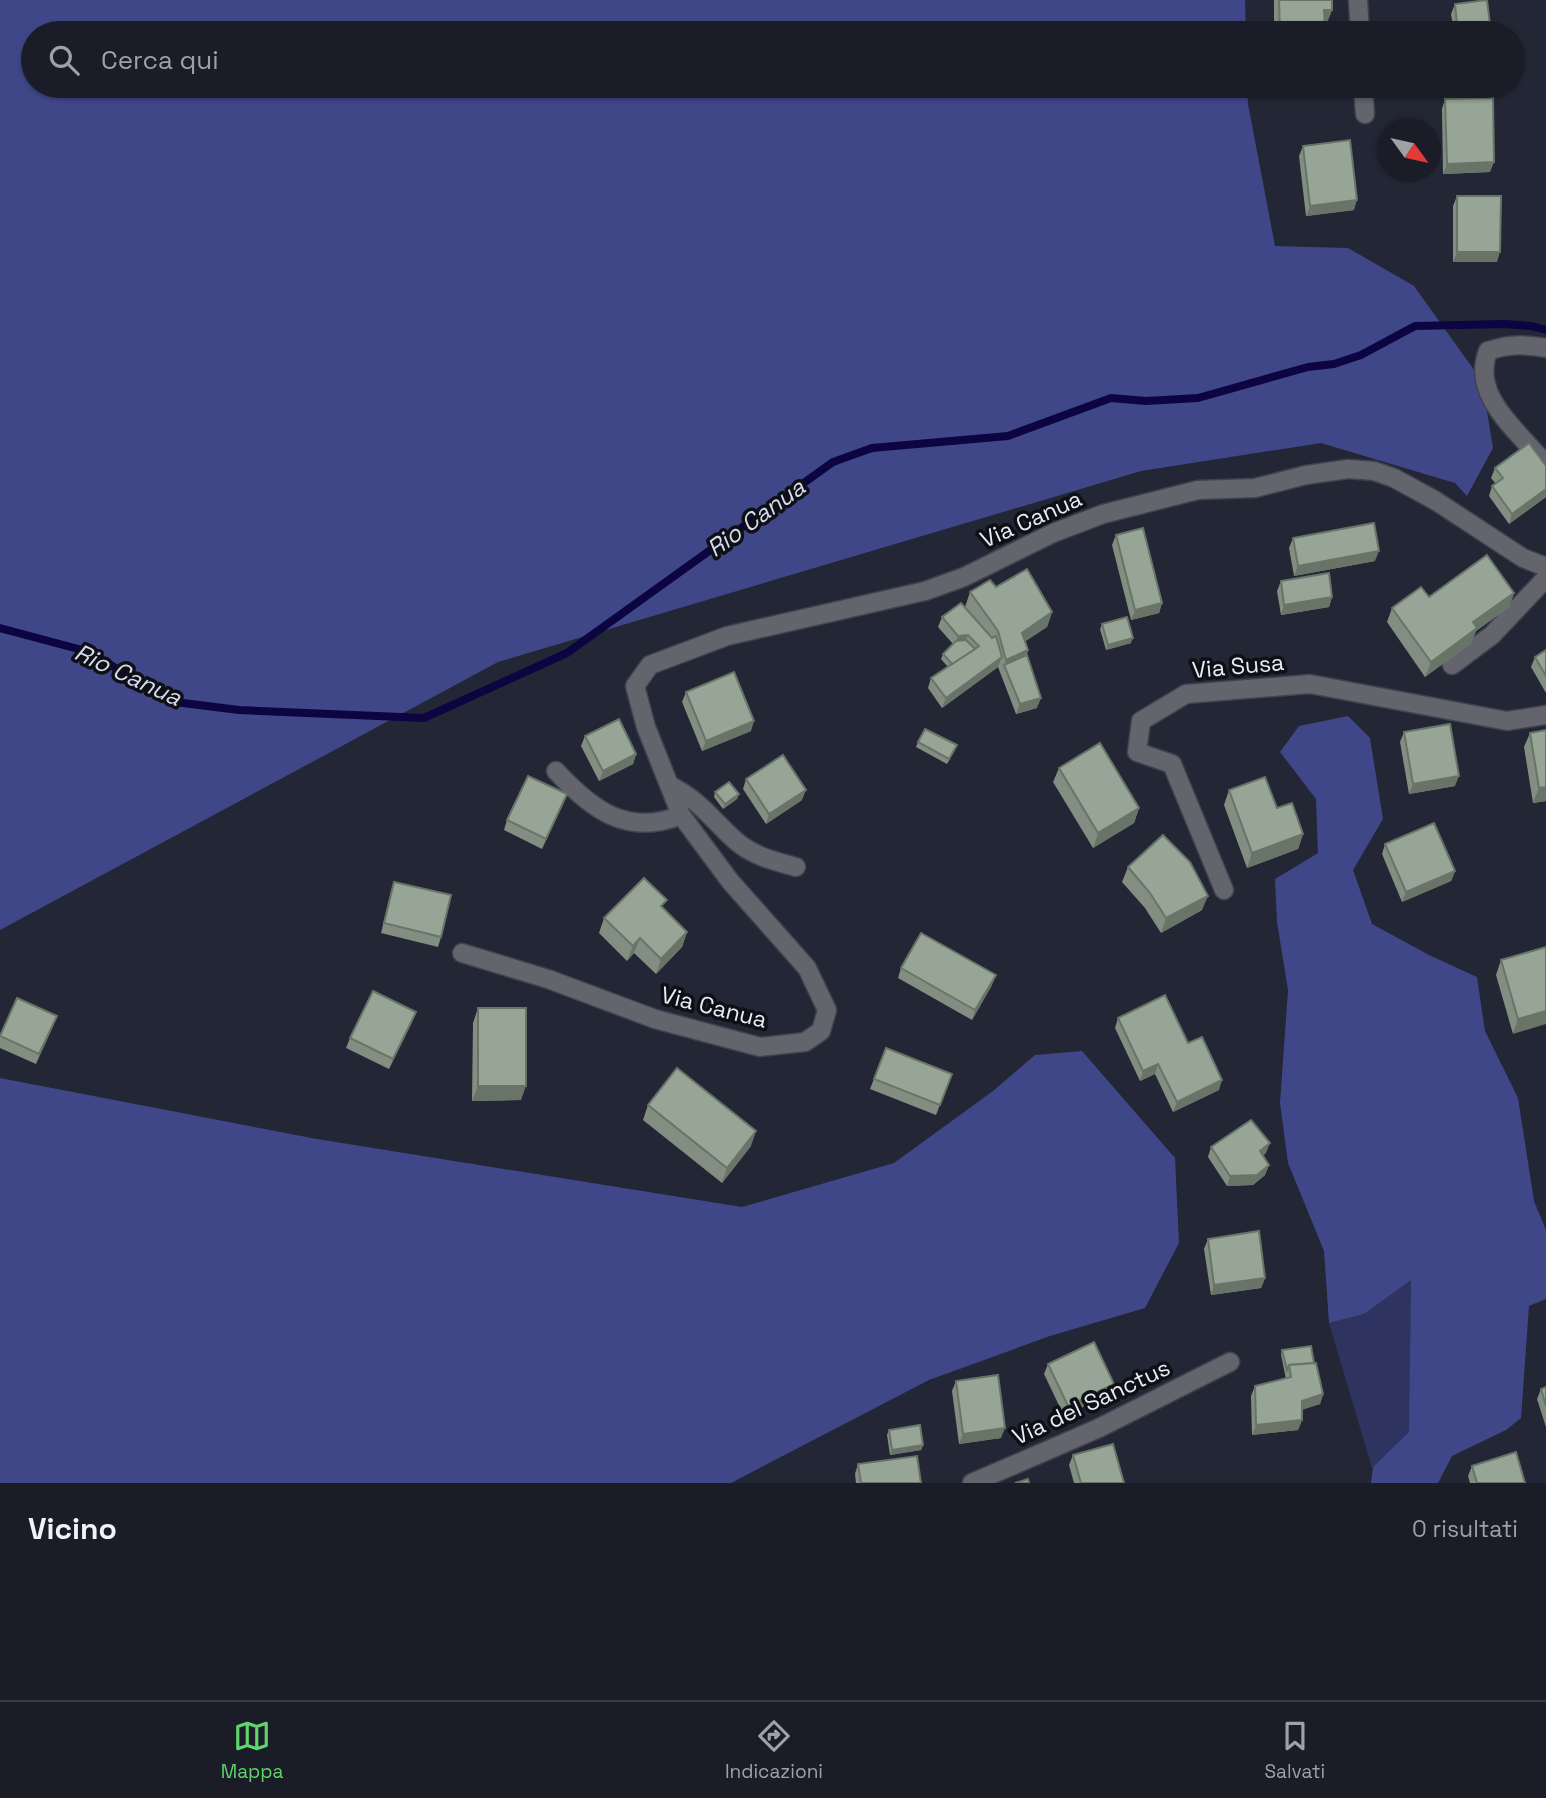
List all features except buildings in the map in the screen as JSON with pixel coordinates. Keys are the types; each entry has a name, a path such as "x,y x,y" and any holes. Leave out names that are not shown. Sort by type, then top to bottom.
{"street":[{"path":"1358,0 1359,21"},
{"path":"1364,98 1365,114"},
{"path":"1546,348 1525,344 1507,345 1488,351 1483,365 1483,379 1491,400 1546,465"},
{"name":"Via Canua","path":"462,953 548,979 655,1019 760,1047 805,1042 821,1031 827,1010 807,968 730,881 681,815 646,727 635,686 650,665 727,636 925,591 964,577 1053,533 1103,513 1198,490 1255,488 1306,475 1348,470 1374,471 1394,478 1436,500 1523,558 1546,568"},
{"path":"1452,665 1492,635 1546,578"},
{"name":"Via Susa","path":"1224,890 1172,764 1137,752 1141,721 1186,694 1310,684 1507,721 1546,715"},
{"path":"556,771 593,804 624,822 645,824 681,815"},
{"path":"669,785 690,795 737,842 764,859 796,867"},
{"name":"Via del Sanctus","path":"972,1483 1099,1428 1230,1362"}],"shaded area":[{"path":"0,0 1245,0 1246,21 21,21 21,98 1248,98 1275,246 1348,248 1414,286 1482,381 1493,448 1467,496 1455,483 1321,443 1141,471 498,662 0,930"},
{"path":"1348,716 1370,738 1383,819 1353,870 1372,924 1477,977 1485,1031 1518,1098 1534,1201 1546,1230 1546,1299 1529,1306 1521,1418 1506,1430 1452,1456 1438,1483 1371,1483 1373,1467 1409,1432 1411,1280 1364,1314 1329,1323 1324,1251 1288,1163 1280,1103 1288,990 1277,922 1275,879 1318,853 1316,799 1280,752 1299,726"},
{"path":"1082,1051 1175,1158 1179,1243 1145,1308 1050,1336 929,1380 731,1483 0,1483 0,1078 317,1139 742,1207 894,1163 993,1091 1035,1055"},
{"path":"1411,1279 1410,1432 1372,1468 1329,1323 1364,1314"}],"waterway":[{"name":"Rio Canua","path":"0,628 86,651 175,702 239,710 424,718 567,653 833,462 872,448 1008,436 1111,398 1146,401 1198,398 1308,367 1334,364 1361,355 1415,326 1505,324 1546,330"}]}
